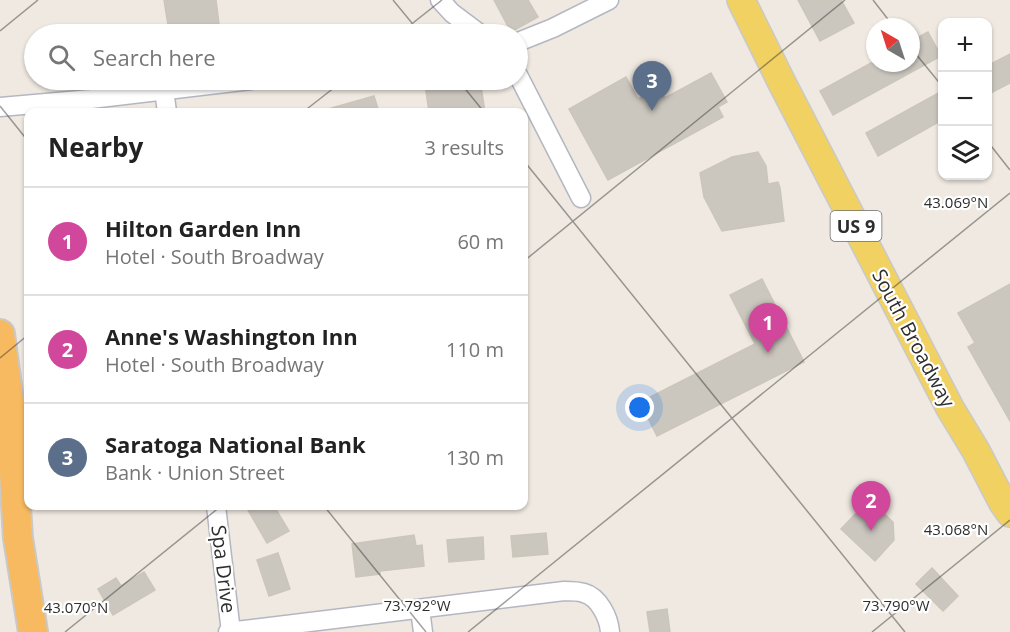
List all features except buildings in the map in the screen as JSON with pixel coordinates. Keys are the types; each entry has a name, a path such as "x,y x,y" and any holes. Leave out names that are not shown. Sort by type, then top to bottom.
{"highway":[{"path":"0,334 10,408 18,538 33,632"}],"main road":[{"name":"South Broadway","path":"741,0 950,408 1010,513"},
{"name":"South Broadway","path":"976,451 1010,483"}],"street":[{"path":"440,0 467,24"},
{"path":"528,38 609,0"},
{"path":"0,107 164,90 166,108"},
{"path":"526,90 581,198"},
{"name":"Spa Drive","path":"216,510 230,632"},
{"path":"230,632 564,591 585,593 592,597 601,606 610,632"},
{"path":"420,609 423,632"}],"place":[{"name":"Saratoga National Bank","path":"652,111"},
{"name":"Hilton Garden Inn","path":"768,353"},
{"name":"Anne's Washington Inn","path":"871,531"}]}
